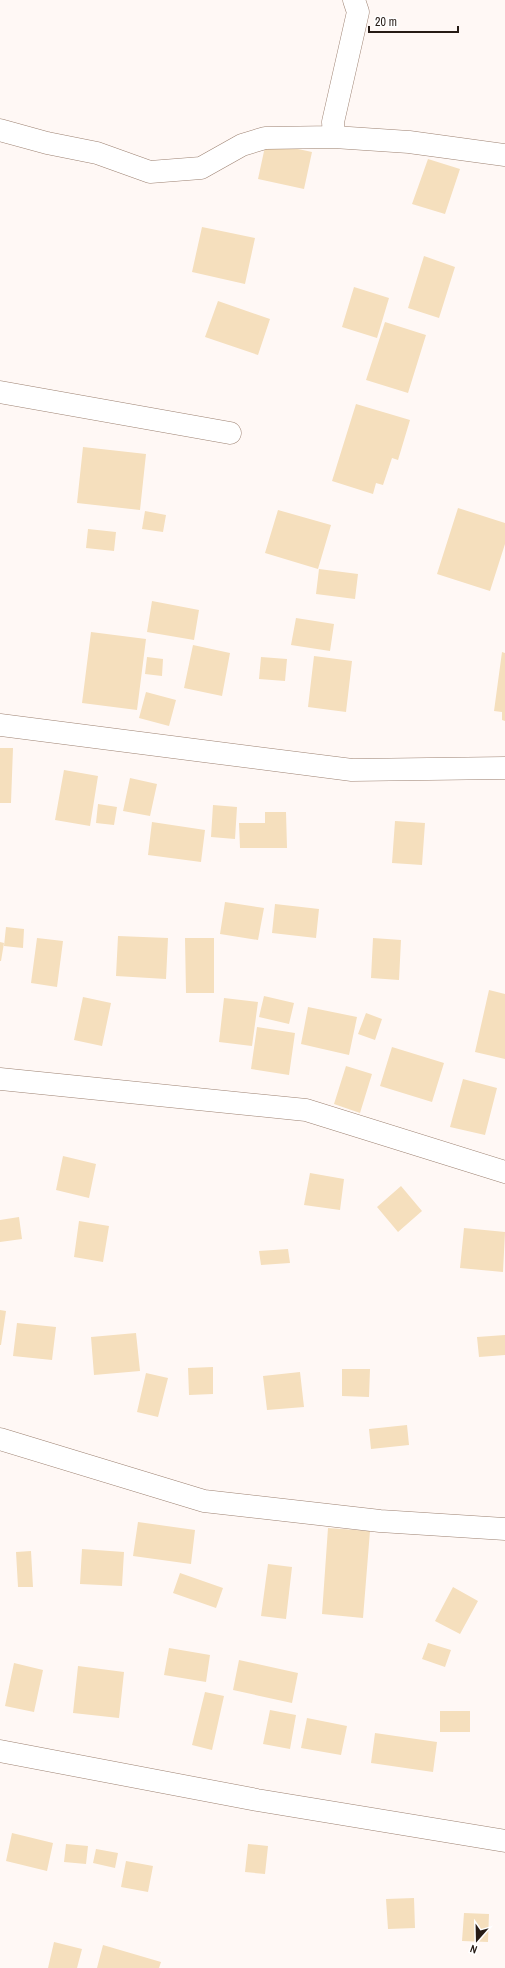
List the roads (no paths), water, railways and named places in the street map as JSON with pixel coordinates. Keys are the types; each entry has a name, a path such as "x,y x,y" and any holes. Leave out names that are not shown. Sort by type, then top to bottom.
{"street":[{"path":"334,137 333,122 358,12 354,0"},
{"path":"0,130 47,143 97,153 150,172 201,168 242,145 264,138 334,137 409,142 505,155"},
{"path":"0,392 230,433"},
{"path":"0,725 352,770 505,768"},
{"path":"0,1079 306,1110 505,1172"},
{"path":"0,1439 204,1501 380,1521 505,1529"},
{"path":"0,1751 257,1800 505,1841"}]}
